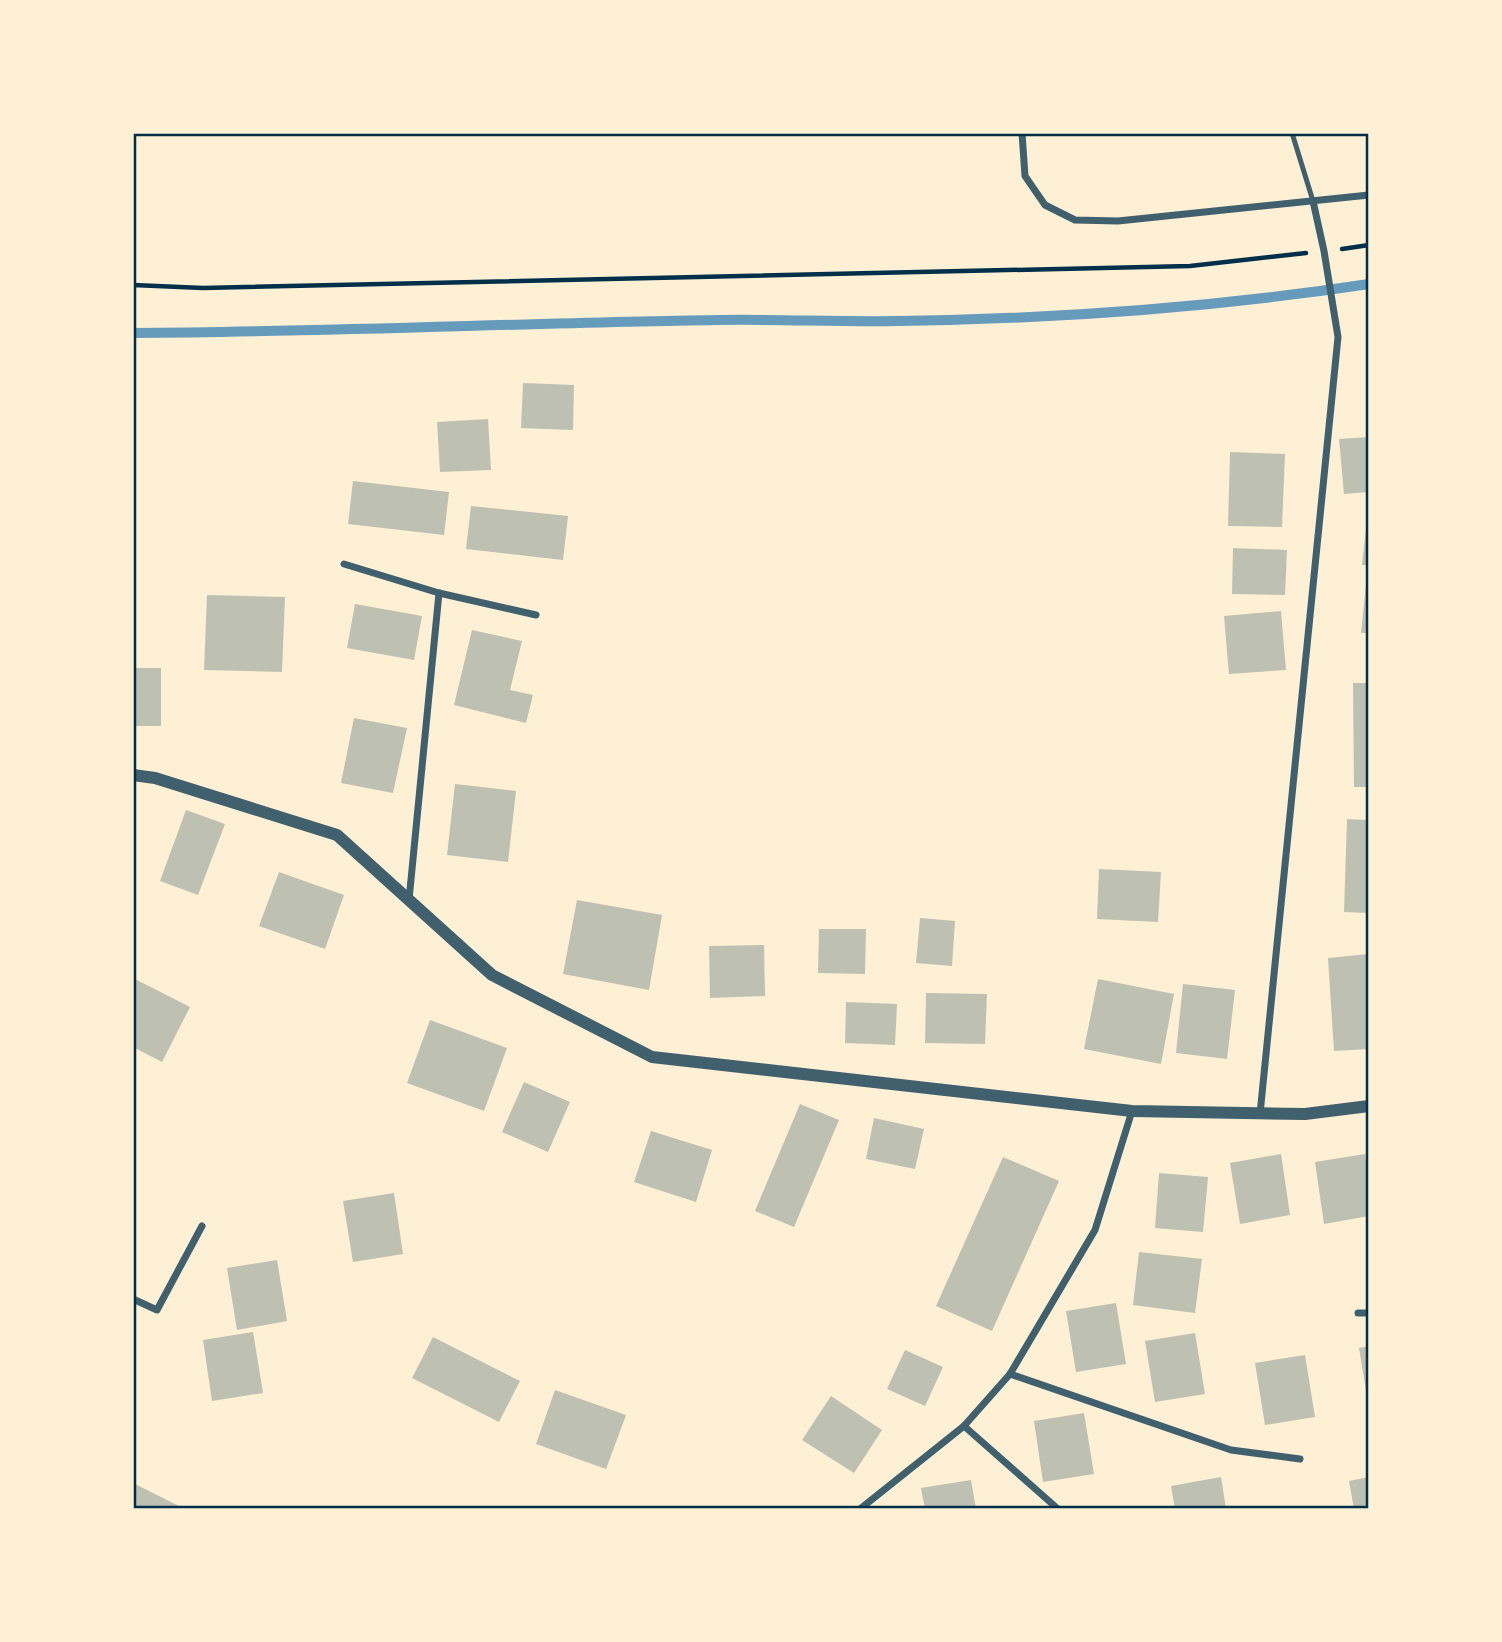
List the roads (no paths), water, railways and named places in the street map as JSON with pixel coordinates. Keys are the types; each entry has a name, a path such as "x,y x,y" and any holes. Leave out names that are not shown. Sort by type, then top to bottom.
{"street":[{"path":"1022,133 1025,176 1045,205 1075,220 1118,220 1369,195"},
{"path":"1260,1114 1338,337 1313,201"},
{"path":"344,564 439,593 536,615"},
{"path":"409,901 439,593"},
{"path":"133,775 155,778 337,835 492,975 652,1057 1132,1111 1305,1114 1369,1106"},
{"path":"860,1509 964,1426 1010,1374 1095,1230 1132,1111"},
{"path":"133,1299 158,1310 202,1226"},
{"path":"1357,1314 1369,1313"},
{"path":"1010,1374 1231,1450 1300,1459"},
{"path":"964,1426 1058,1509"}],"lane":[{"path":"1292,133 1313,201"}],"waterway":[{"path":"133,333 718,320 1015,318 1194,305 1369,284"}]}
